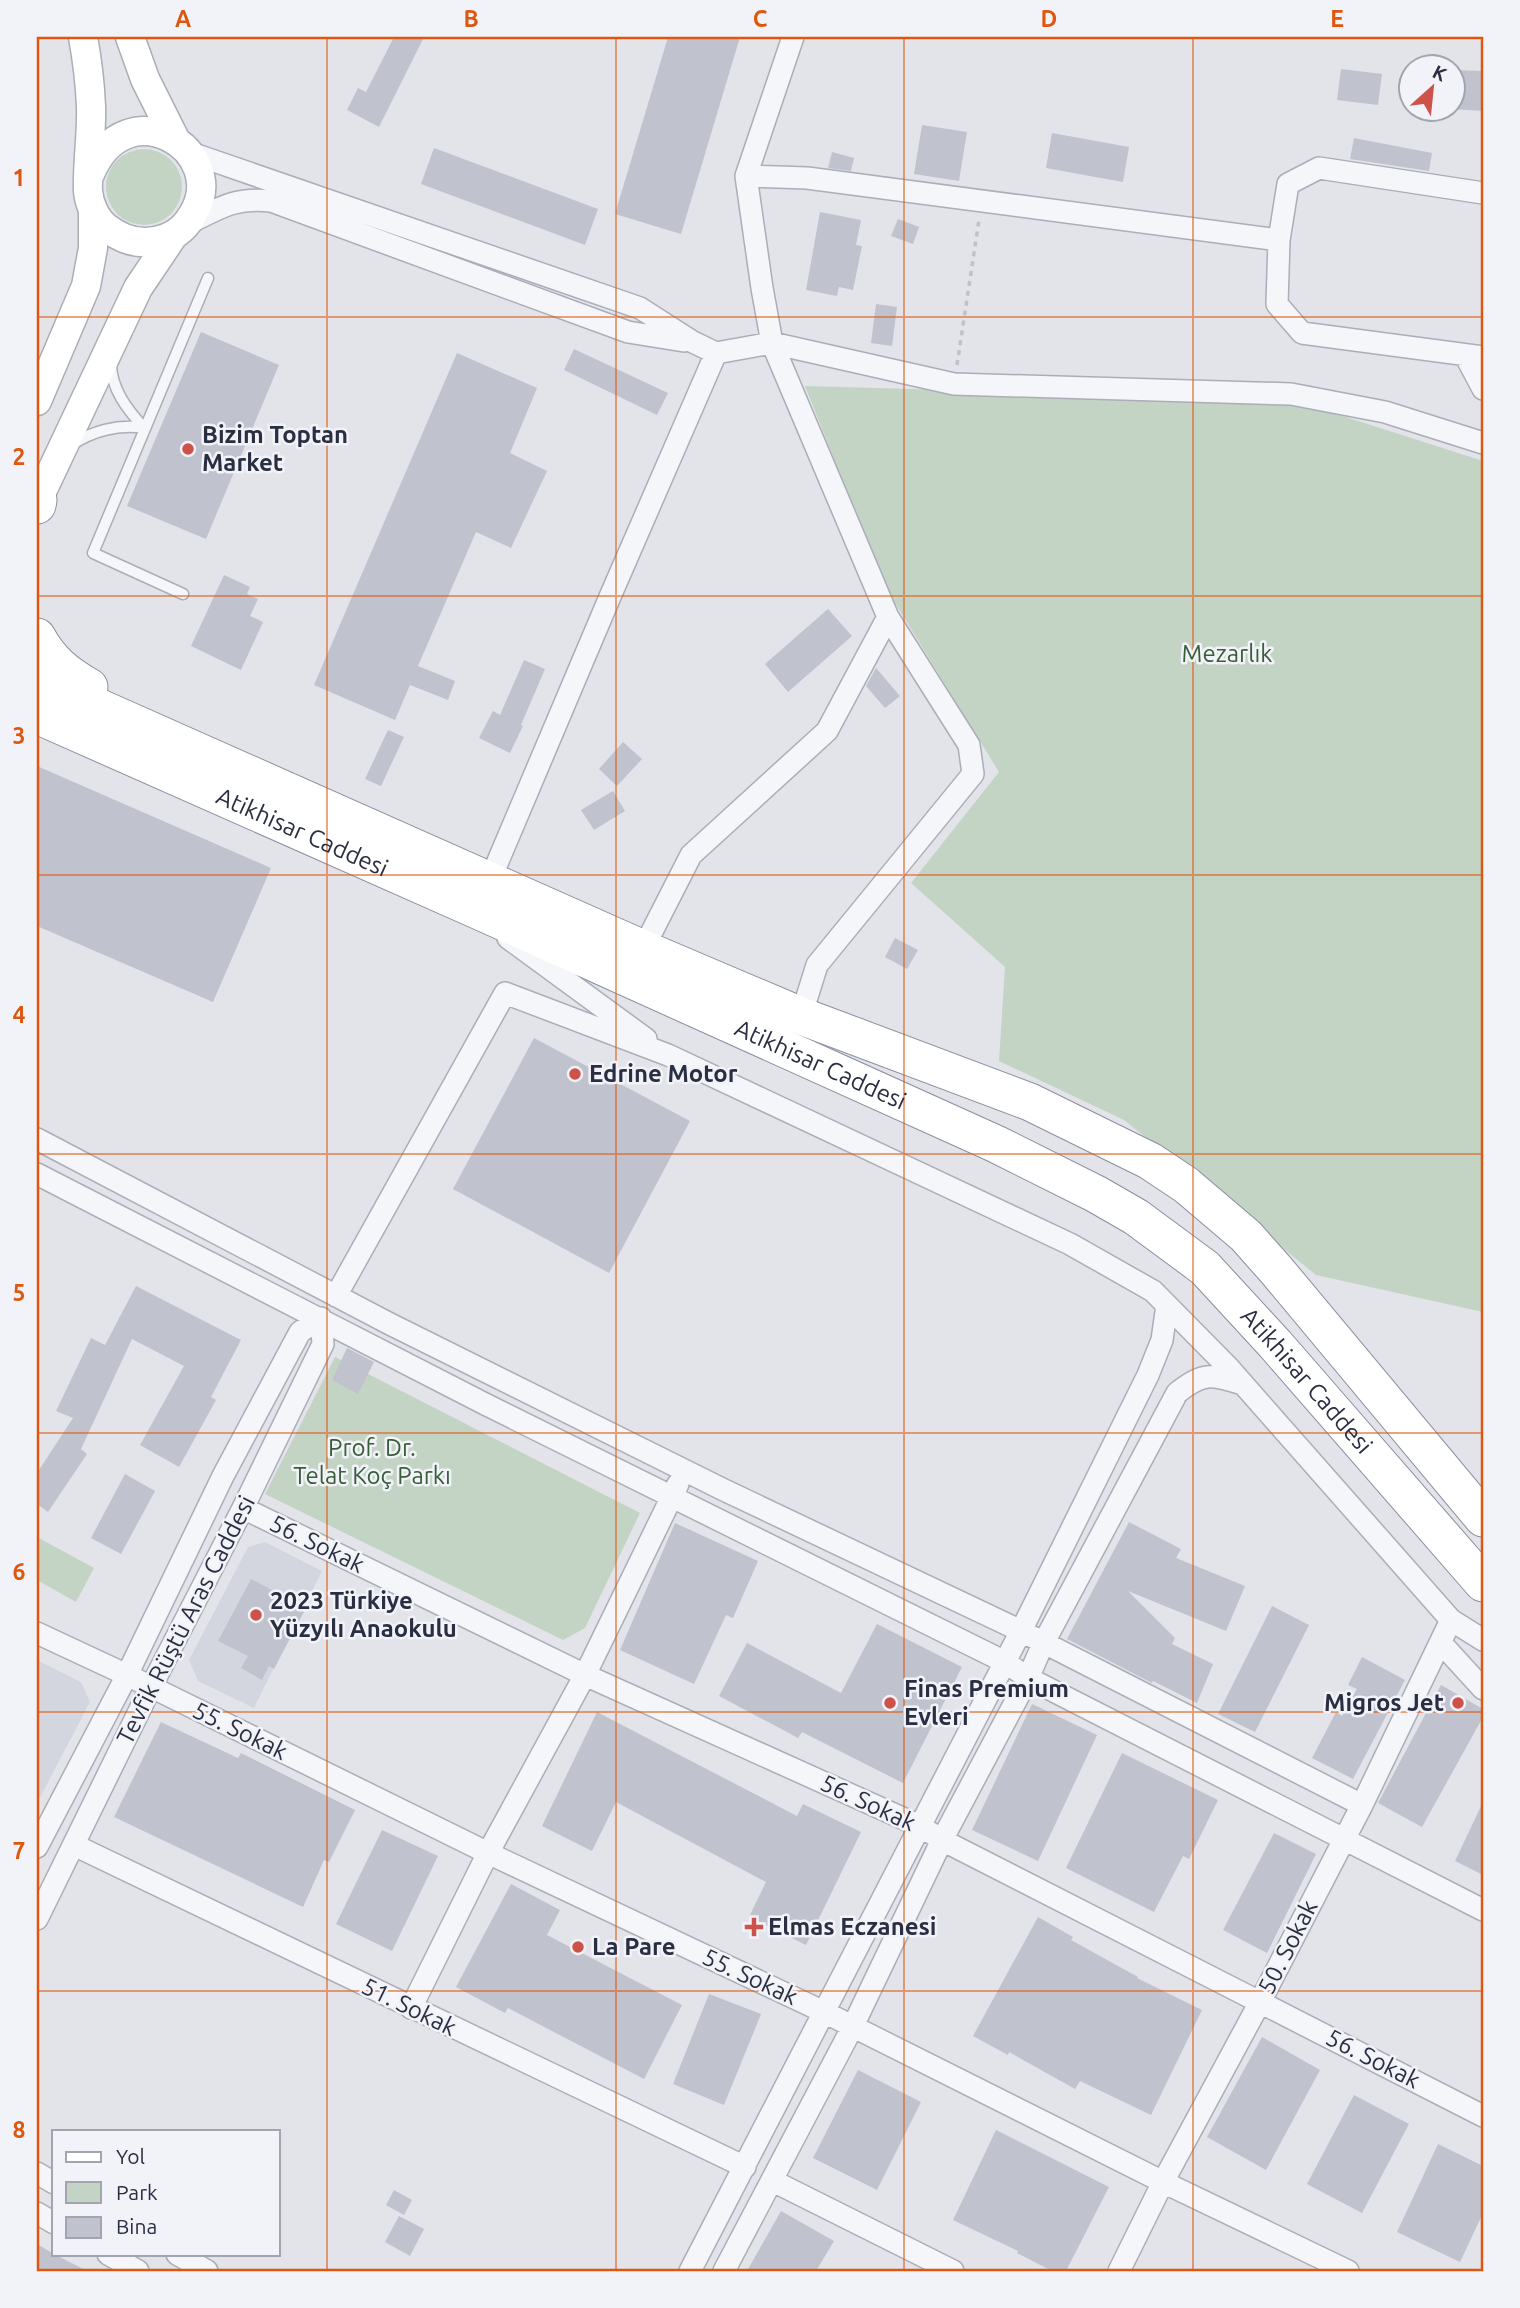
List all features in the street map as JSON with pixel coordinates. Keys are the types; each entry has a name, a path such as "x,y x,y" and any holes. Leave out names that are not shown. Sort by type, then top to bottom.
{"highway":[{"path":"37,637 47,656 69,676 186,746"},
{"name":"Atikhisar Caddesi","path":"37,680 186,746 487,897 996,1144 1136,1217 1175,1244 1220,1283 1483,1583"},
{"name":"Atikhisar Caddesi","path":"37,715 487,897 643,949 801,1016 1030,1102 1150,1161 1186,1185 1245,1236 1483,1518"}],"street":[{"path":"37,401 86,286 93,248 93,210 88,192 91,104 83,37"},
{"path":"37,502 138,288 197,208 201,189 198,170 145,79 130,37"},
{"path":"793,37 746,176 772,343 888,617 969,745 973,774 817,965 801,1016"},
{"path":"90,174 97,158 108,144 124,135 142,131 160,133 182,146 640,309 716,353 772,343 954,384 1291,394 1385,412 1483,443"},
{"path":"1483,193 1319,168 1288,184 1279,240 1277,304 1303,333 1474,356 1483,389"},
{"path":"746,176 807,178 1279,240"},
{"path":"93,210 103,225 117,236 135,243 155,243 228,204 249,199 271,201 628,332 693,342"},
{"path":"668,1055 509,939 487,897 609,598 716,353"},
{"path":"643,949 691,855 827,731 888,617"},
{"path":"337,1296 505,993 668,1055 1070,1244 1153,1291 1243,1384 1451,1620 1483,1640"},
{"path":"37,1139 337,1296 685,1470 1021,1632 1362,1805"},
{"path":"37,1174 485,1404 1005,1662 1028,1678 1483,1910"},
{"path":"691,2271 1021,1632 1148,1376 1161,1340 1167,1305"},
{"name":"Tevfik Rüştü Aras Caddesi","path":"37,1847 127,1675 223,1476 300,1332 321,1318 323,1344 243,1508 150,1687 37,1919"},
{"path":"724,2271 852,2028 942,1840 1028,1678 1043,1644 1177,1393 1192,1381 1208,1376 1243,1384"},
{"path":"411,2008 488,1853 585,1675 685,1470"},
{"name":"56. Sokak","path":"243,1508 585,1675 920,1826 942,1840 1483,2116"},
{"name":"50. Sokak","path":"1119,2271 1163,2182 1362,1805 1451,1620"},
{"name":"55. Sokak","path":"37,1633 488,1853 824,2012 1163,2182 1348,2271"},
{"path":"1441,1643 1483,1689"},
{"name":"51. Sokak","path":"74,1845 745,2168"},
{"path":"773,2181 953,2271"},
{"path":"112,2256 138,2271"},
{"path":"181,2256 207,2271"}],"lane":[{"path":"183,594 93,553 208,278"},
{"path":"111,345 111,370 117,392 129,412 144,428"},
{"path":"60,454 95,432 131,426 144,428"}],"path":[{"path":"954,384 982,201"}],"shaded area":[{"name":"2023 Türkiye Yüzyılı Anaokulu","path":"265,1542 322,1571 254,1708 198,1681 189,1660 248,1547"},
{"path":"37,1660 81,1682 90,1702 37,1803"}],"green space":[{"path":"144,149 158,152 171,160 179,173 182,187 179,201 171,214 158,222 144,225 130,222 117,214 109,201 106,187 109,173 117,160 130,152"},
{"name":"Mezarlık","path":"805,386 1293,400 1483,461 1483,1312 1316,1275 1124,1120 999,1061 1005,967 911,883 999,772 884,585"},
{"name":"Prof. Dr. Telat Koç Parkı","path":"335,1357 640,1513 585,1628 563,1640 265,1494"},
{"path":"37,1537 94,1568 76,1602 37,1580"}],"building":[{"path":"394,37 424,37 379,127 347,110 358,88 366,92"},
{"path":"668,37 740,37 681,234 615,214"},
{"path":"1341,69 1382,74 1378,105 1337,100"},
{"path":"1468,70 1483,71 1483,111 1468,110"},
{"path":"922,125 967,132 959,181 914,174"},
{"path":"1052,133 1129,147 1123,182 1046,168"},
{"path":"1354,138 1432,153 1429,171 1350,159"},
{"path":"434,148 598,209 585,245 421,184"},
{"path":"832,152 854,158 851,171 828,168"},
{"path":"820,212 861,220 856,245 862,246 853,290 839,287 837,296 806,290"},
{"path":"898,219 919,227 913,244 891,236"},
{"path":"876,304 897,307 892,346 871,343"},
{"path":"201,332 279,365 206,539 127,506"},
{"path":"574,349 668,393 657,415 564,370"},
{"path":"457,353 537,388 510,453 547,471 511,548 476,532 418,666 455,681 448,700 410,685 395,720 314,685"},
{"path":"224,575 250,587 247,594 258,599 250,616 263,622 241,670 191,646"},
{"path":"828,609 852,636 788,692 765,664"},
{"path":"524,660 545,669 510,753 479,738 493,711 500,715"},
{"path":"876,668 900,696 885,708 866,686"},
{"path":"388,730 404,737 381,786 365,779"},
{"path":"623,742 642,759 617,786 599,769"},
{"path":"37,766 271,868 213,1002 37,926"},
{"path":"613,791 625,811 594,830 581,810"},
{"path":"895,938 918,950 907,969 885,957"},
{"path":"534,1038 690,1121 609,1273 453,1189"},
{"path":"136,1286 241,1340 211,1397 216,1400 179,1467 140,1445 184,1366 132,1339 81,1449 87,1454 48,1512 37,1504 37,1473 73,1418 56,1411 91,1338 105,1345"},
{"path":"347,1348 374,1362 358,1394 332,1380"},
{"path":"125,1474 155,1491 121,1554 91,1538"},
{"path":"1129,1522 1181,1549 1176,1558 1245,1586 1226,1631 1128,1591 1175,1638 1172,1644 1213,1664 1197,1703 1067,1639"},
{"path":"675,1523 758,1561 733,1618 726,1615 694,1684 620,1650"},
{"path":"251,1579 306,1608 274,1669 269,1666 262,1680 241,1668 248,1656 218,1641"},
{"path":"1272,1606 1309,1625 1255,1732 1218,1714"},
{"name":"Finas Premium Evleri","path":"877,1624 962,1667 903,1783 802,1732 798,1738 719,1696 747,1643 841,1693"},
{"path":"1362,1657 1405,1680 1353,1779 1312,1758 1336,1712 1342,1716 1357,1689 1348,1685"},
{"path":"1441,1685 1483,1709 1483,1717 1422,1827 1378,1803"},
{"path":"1032,1704 1097,1735 1038,1861 972,1830"},
{"path":"597,1712 797,1816 803,1804 861,1832 806,1945 749,1917 766,1882 616,1802 592,1851 542,1826"},
{"path":"161,1722 238,1758 241,1753 355,1810 329,1862 324,1860 303,1907 114,1817"},
{"path":"1122,1753 1218,1800 1189,1859 1183,1856 1154,1912 1066,1868"},
{"path":"1483,1802 1483,1875 1455,1861"},
{"path":"382,1830 438,1856 392,1951 336,1924"},
{"path":"1274,1833 1316,1854 1267,1953 1223,1930"},
{"path":"511,1884 560,1910 547,1935 682,2005 644,2079 508,2008 505,2013 456,1987"},
{"path":"1038,1917 1073,1937 1071,1940 1137,1978 1202,2010 1151,2115 1080,2081 1075,2089 1009,2052 1008,2055 973,2036"},
{"path":"709,1994 761,2014 724,2105 673,2084"},
{"path":"1262,2037 1320,2070 1266,2170 1207,2137"},
{"path":"858,2070 921,2102 877,2190 813,2158"},
{"path":"1354,2095 1409,2124 1362,2213 1307,2184"},
{"path":"996,2130 1109,2187 1066,2271 1052,2271 1017,2253 1018,2251 953,2220"},
{"path":"1438,2144 1483,2166 1483,2213 1460,2262 1397,2232"},
{"path":"394,2190 412,2200 404,2215 386,2205"},
{"path":"781,2211 834,2241 816,2271 747,2271"},
{"path":"399,2216 424,2229 410,2256 385,2242"},
{"path":"37,2244 52,2253 52,2256 58,2256 87,2271 37,2271"}],"place":[{"name":"Bizim Toptan Market","path":"188,449"},
{"name":"Edrine Motor","path":"575,1074"},
{"name":"2023 Türkiye Yüzyılı Anaokulu","path":"256,1615"},
{"name":"Finas Premium Evleri","path":"890,1703"},
{"name":"Migros Jet","path":"1458,1703"},
{"name":"Elmas Eczanesi","path":"754,1927"},
{"name":"La Pare","path":"578,1947"}]}
